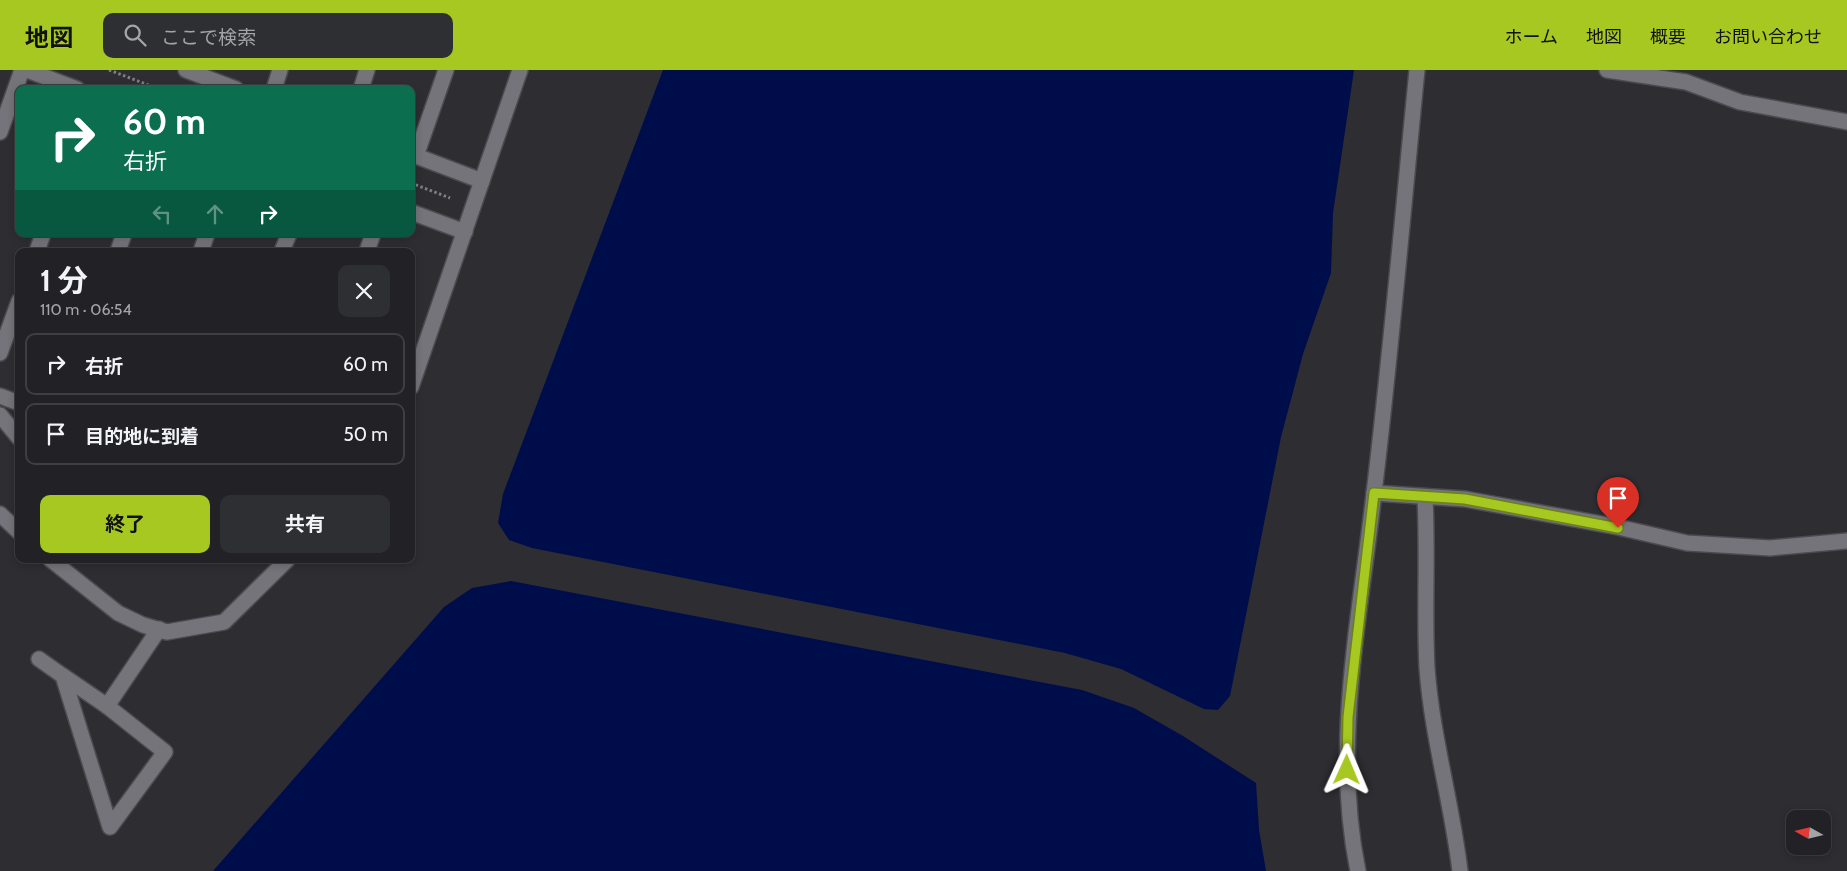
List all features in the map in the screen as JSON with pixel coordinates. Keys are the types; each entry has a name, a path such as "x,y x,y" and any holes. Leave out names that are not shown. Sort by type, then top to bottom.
{"street":[{"path":"17,85 22,70"},
{"path":"27,70 66,85"},
{"path":"275,85 280,70"},
{"path":"362,85 367,70"},
{"path":"415,152 446,70"},
{"path":"415,376 520,70"},
{"path":"1358,871 1349,815 1348,717 1374,493 1418,70"},
{"path":"1607,70 1686,82 1740,102 1847,122"},
{"path":"197,72 227,85"},
{"path":"0,132 15,90"},
{"path":"415,155 482,181"},
{"path":"415,213 465,232"},
{"path":"0,354 15,312"},
{"path":"0,396 15,402"},
{"path":"0,415 15,433"},
{"path":"1374,493 1425,498 1465,499 1687,543 1770,548 1847,541"},
{"path":"1425,498 1427,670 1455,830 1460,871"},
{"path":"0,514 15,528"},
{"path":"55,563 118,613 167,632 224,622 284,563"},
{"path":"107,706 159,629"},
{"path":"39,659 107,706 165,752 110,827 63,676"}],"path":[{"path":"109,70 148,85"},
{"path":"415,184 451,198"}],"shaded area":[{"path":"663,70 1354,70 1333,213 1331,273 1303,354 1281,437 1230,696 1218,710 1204,709 1121,669 1065,653 532,548 509,540 498,523 503,494"},
{"path":"511,581 1082,690 1134,708 1183,736 1256,783 1259,830 1266,871 213,871 444,607 472,588"}],"route":[{"path":"1347,770 1348,717 1374,493 1425,498 1465,499 1618,528"}]}
